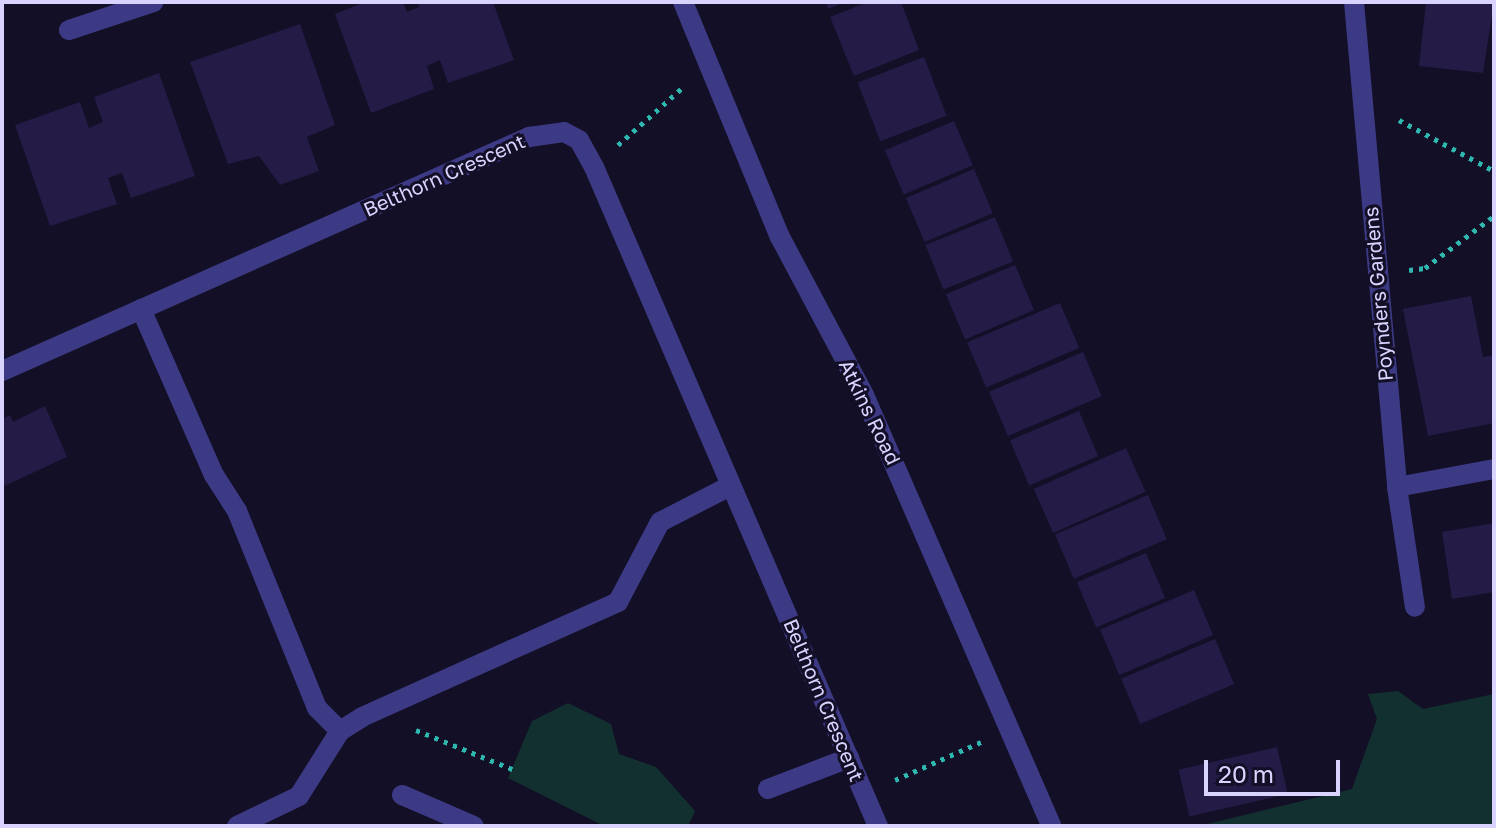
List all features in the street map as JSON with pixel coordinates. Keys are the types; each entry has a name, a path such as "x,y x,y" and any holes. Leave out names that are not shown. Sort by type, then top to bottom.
{"street":[{"path":"69,30 153,2"},
{"name":"Atkins Road","path":"683,2 780,237 871,409 1051,826"},
{"name":"Poynders Gardens","path":"1354,2 1362,122 1397,487 1415,607"},
{"name":"Belthorn Crescent","path":"2,371 529,137 564,132 579,140 594,167 728,487 878,826"},
{"path":"141,309 214,475 237,511 317,708 340,731"},
{"path":"1397,487 1494,469"},
{"path":"237,826 299,796 340,731 383,708 618,602 660,522 728,487"},
{"path":"768,789 849,758"},
{"path":"402,795 474,826"}],"path":[{"path":"594,167 707,65"},
{"path":"1362,122 1403,120 1494,171"},
{"path":"1376,274 1425,268 1494,216"},
{"path":"383,708 396,721 512,769"},
{"path":"864,794 1010,729"}],"green space":[{"path":"1398,691 1423,709 1494,694 1494,826 1199,826 1352,789 1377,719 1368,694"},
{"path":"568,703 611,724 619,754 656,767 695,811 688,826 604,826 508,778 532,721"}],"building":[{"path":"365,2 403,2 407,12 419,7 418,2 493,2 514,60 448,83 440,60 427,66 434,89 371,113 335,14"},
{"path":"826,2 845,2 828,9"},
{"path":"868,2 901,2 919,50 854,76 830,17"},
{"path":"1426,2 1494,2 1483,73 1419,66"},
{"path":"300,24 335,125 307,137 319,171 280,185 259,156 228,164 190,62"},
{"path":"924,57 947,116 880,141 858,82"},
{"path":"159,73 195,176 131,198 122,173 108,178 117,204 50,226 15,125 80,102 89,128 103,122 94,97"},
{"path":"954,121 973,165 904,194 885,150"},
{"path":"974,169 993,213 925,242 906,198"},
{"path":"995,217 1013,262 943,290 925,245"},
{"path":"1015,265 1034,310 965,339 946,294"},
{"path":"1471,296 1483,357 1494,355 1494,423 1428,436 1403,309"},
{"path":"1060,303 1079,348 986,388 967,342"},
{"path":"1083,352 1102,396 1008,436 989,392"},
{"path":"45,406 67,457 2,487 2,419 10,415 13,422"},
{"path":"1079,411 1098,456 1029,485 1010,440"},
{"path":"1126,448 1146,492 1053,533 1034,489"},
{"path":"1148,495 1167,539 1074,579 1055,534"},
{"path":"1494,523 1494,592 1452,599 1442,532"},
{"path":"1146,553 1165,598 1096,627 1077,582"},
{"path":"1194,590 1213,635 1119,675 1100,630"},
{"path":"1215,639 1234,684 1140,724 1121,679"},
{"path":"1277,747 1288,794 1189,816 1179,770"}]}
